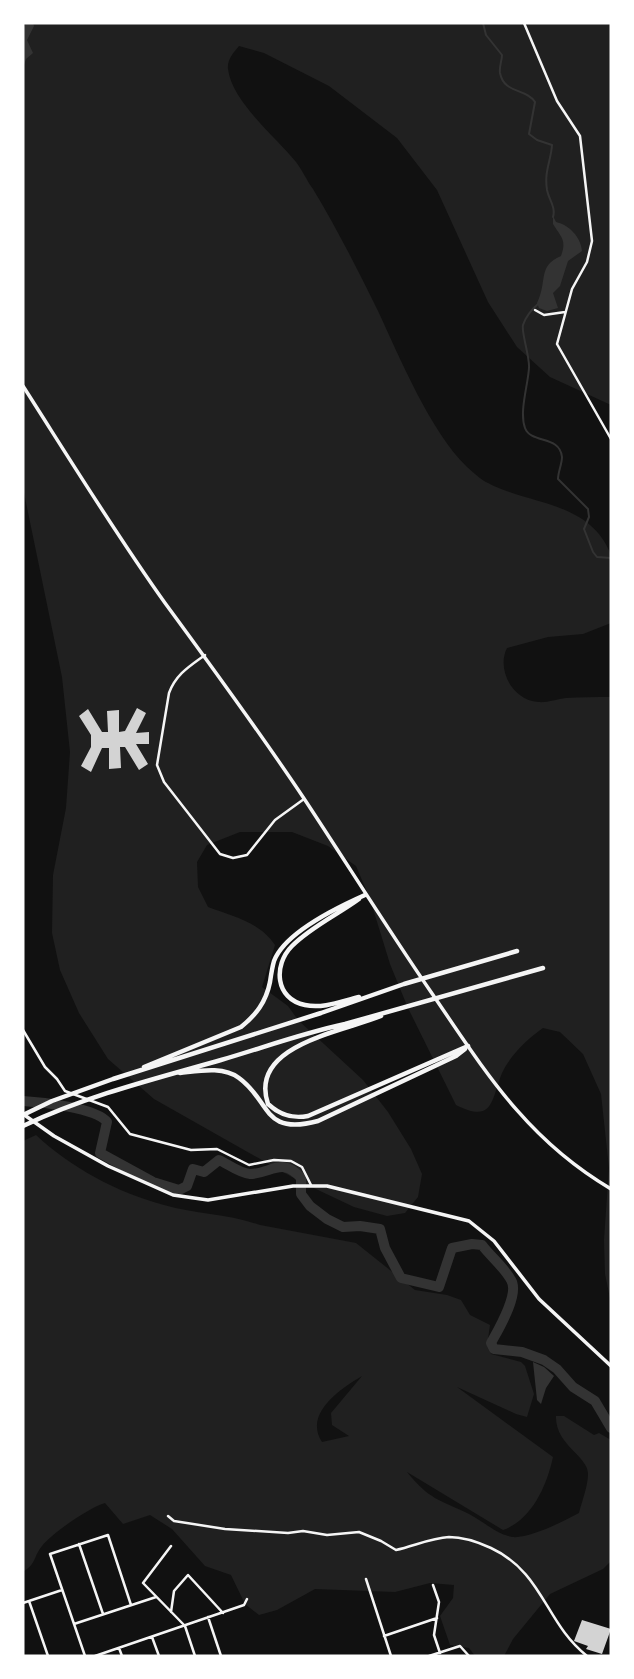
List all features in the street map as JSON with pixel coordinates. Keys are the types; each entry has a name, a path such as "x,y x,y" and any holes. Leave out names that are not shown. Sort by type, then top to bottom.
{"highway":[{"path":"365,895 291,947 281,962 278,973 286,993 305,1005 321,1006 378,993"},
{"path":"23,1114 241,1027 254,1017 263,1003 274,962 281,948 343,904 365,895"},
{"path":"116,1078 404,984 517,951"},
{"path":"23,1126 54,1111 162,1076 543,968"},
{"path":"404,1007 293,1048 280,1056 264,1083 268,1104 286,1115 297,1118 308,1116 468,1046"},
{"path":"162,1076 215,1070 229,1073 240,1078 269,1114 278,1121 306,1125 456,1056 468,1046"}],"street":[{"path":"524,23 557,101 576,127 581,145 592,241 589,258 572,289 556,344 611,439"},
{"path":"535,310 544,315 565,312"},
{"path":"23,386 164,601 205,655 304,799 365,895 507,1100 543,1140 569,1162 611,1189"},
{"path":"205,655 180,673 169,692 157,765 164,782 220,854 233,858 247,855 275,820 304,799"},
{"path":"23,1030 45,1067 65,1091 108,1107 130,1134 191,1150 216,1149 250,1165 274,1160 291,1161 302,1167 309,1185"},
{"path":"23,1114 54,1136 108,1166 173,1195 208,1200 226,1199 309,1185 343,1189 469,1221 494,1241 539,1299 611,1366"},
{"path":"168,1516 174,1521 225,1529 288,1533 303,1531 327,1535 359,1532 396,1550 447,1537 481,1543 508,1557 527,1574 568,1640 587,1656"},
{"path":"85,1656 50,1555 108,1535 131,1605"},
{"path":"79,1544 103,1614"},
{"path":"171,1546 143,1583 184,1626 195,1656"},
{"path":"171,1612 174,1591 188,1575 223,1612"},
{"path":"366,1580 391,1656"},
{"path":"433,1585 439,1602 434,1635 440,1653"},
{"path":"23,1603 62,1590"},
{"path":"74,1624 156,1597"},
{"path":"94,1656 244,1605 247,1599"},
{"path":"29,1601 48,1656"},
{"path":"208,1617 221,1656"},
{"path":"384,1636 437,1618"},
{"path":"152,1637 159,1656"},
{"path":"429,1656 460,1646 469,1656"},
{"path":"119,1648 122,1656"}],"shaded area":[{"path":"23,23 611,23 611,405 550,377 517,347 488,302 437,190 397,138 329,86 264,53 239,46 231,57 228,69 237,94 296,162 322,204 363,280 428,414 453,452 485,482 558,507 589,524 601,537 611,555 611,623 583,634 548,637 507,648 504,665 505,674 514,690 529,700 541,702 566,698 611,697 611,1303 605,1274 604,1240 609,1168 601,1094 583,1054 560,1032 543,1028 510,1060 489,1106 478,1112 456,1105 408,1008 356,866 328,846 292,832 240,832 207,845 197,862 198,887 208,907 254,925 269,937 275,945 262,987 288,1006 298,1020 363,1080 388,1112 411,1149 422,1174 418,1197 405,1213 387,1216 354,1207 299,1181 154,1099 108,1059 79,1013 60,970 52,933 53,875 66,808 70,752 62,677 23,488"},
{"path":"26,23 33,23 34,26 27,40 33,53 26,59 23,68 23,29"},
{"path":"553,216 556,222 574,232 582,251 568,261 560,286 553,293 558,308 547,311 539,308 537,303 546,269 561,256 563,246 553,224"},
{"path":"36,1135 79,1168 129,1194 147,1200 356,1243 415,1290 461,1300 470,1315 490,1325 488,1339 491,1354 521,1362 525,1366 534,1394 527,1417 457,1387 553,1457 550,1468 542,1490 530,1510 503,1530 407,1472 435,1498 500,1533 519,1537 537,1532 579,1513 586,1488 587,1468 557,1426 556,1416 564,1416 594,1435 599,1433 611,1440 611,1561 603,1569 550,1594 513,1639 504,1656 475,1656 469,1648 450,1645 440,1616 453,1598 454,1585 430,1583 395,1592 315,1589 277,1610 259,1615 245,1604 231,1575 205,1566 172,1529 150,1515 123,1524 105,1503 81,1515 54,1535 42,1546 31,1566 23,1572 23,1141","holes":["362,1376 331,1413 332,1425 349,1436 322,1442 317,1431 321,1412 345,1387"]},
{"path":"533,1362 554,1376 546,1388 541,1404 537,1400"}],"building":[{"path":"137,708 146,713 136,733 149,732 149,744 136,744 148,764 139,770 125,747 120,747 121,768 109,769 109,748 102,748 91,772 81,766 91,747 91,735 79,716 88,709 102,732 108,732 107,711 119,710 119,732 125,731"},
{"path":"582,1620 611,1629 602,1654 586,1649 588,1646 574,1641"}],"waterway":[{"path":"483,23 486,35 502,55 502,80 510,88 535,102 529,134 552,145 546,183 554,210 553,217"},
{"path":"539,303 523,325 529,363 523,422 528,433 551,442 560,450 562,460 558,479 588,509 589,517 584,529 593,552 597,557 611,558"},
{"path":"23,1101 68,1107 101,1117 107,1122 100,1153 153,1182 179,1190 187,1186 193,1169 204,1172 219,1160 250,1174 288,1168 301,1178 301,1194 310,1206 327,1219 343,1227 380,1229 385,1248 401,1278 439,1287 452,1248 482,1245 505,1271 513,1286 507,1312 491,1343 494,1349 522,1352 544,1360 557,1369 573,1387 595,1401 611,1428"}]}
